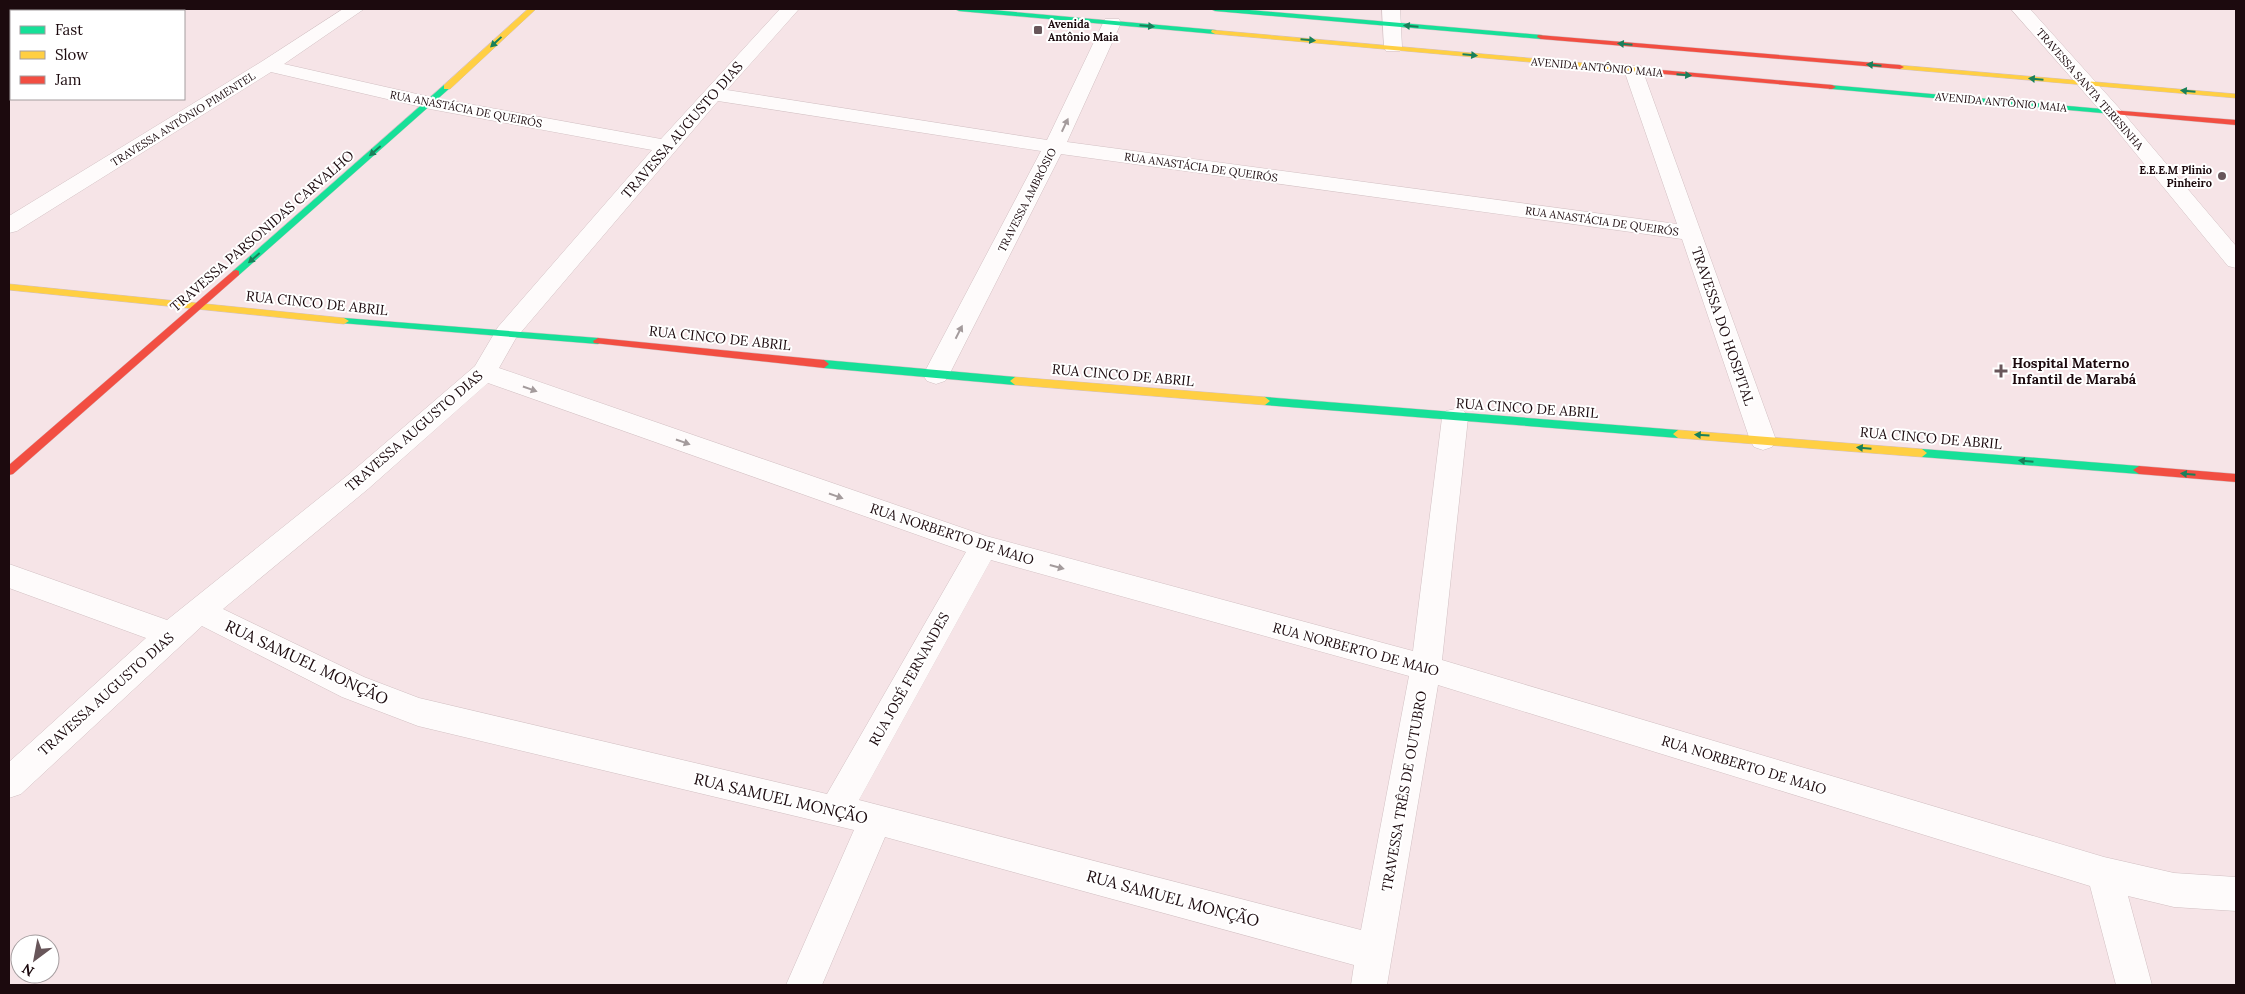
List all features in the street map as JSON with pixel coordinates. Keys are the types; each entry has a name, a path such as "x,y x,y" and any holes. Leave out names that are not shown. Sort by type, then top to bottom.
{"street":[{"name":"TRAVESSA ANTÔNIO PIMENTEL","path":"9,226 268,66 355,9"},
{"name":"TRAVESSA PARSONIDAS CARVALHO","path":"9,471 430,103 532,9"},
{"name":"TRAVESSA AUGUSTO DIAS","path":"9,783 171,634 358,482 484,372 506,333 666,146 790,9"},
{"name":"AVENIDA ANTÔNIO MAIA","path":"959,9 2236,124"},
{"name":"AVENIDA ANTÔNIO MAIA","path":"1215,9 1392,17 2236,96"},
{"name":"TRAVESSA SANTA TERESINHA","path":"2020,9 2084,83 2112,112 2236,261"},
{"path":"1392,17 1393,48"},
{"name":"TRAVESSA AMBRÓSIO","path":"936,375 1054,148 1112,22"},
{"name":"RUA ANASTÁCIA DE QUEIRÓS","path":"268,66 430,103 666,146"},
{"name":"TRAVESSA DO HOSPITAL","path":"1634,70 1763,440"},
{"name":"RUA ANASTÁCIA DE QUEIRÓS","path":"713,94 1054,148 1690,233"},
{"name":"RUA CINCO DE ABRIL","path":"9,287 393,326 506,333 936,375 1455,418 1763,440 2236,478"},
{"name":"RUA NORBERTO DE MAIO","path":"484,372 984,548 1426,668 2104,874 2174,890 2236,894"},
{"name":"TRAVESSA TRÊS DE OUTUBRO","path":"1369,985 1426,668 1455,418"},
{"name":"RUA JOSÉ FERNANDES","path":"835,812 984,548"},
{"path":"9,576 171,634"},
{"name":"RUA SAMUEL MONÇÃO","path":"199,611 353,687 418,712 835,812 876,819 1375,952"},
{"path":"804,985 876,819"},
{"path":"2104,874 2134,985"}],"traffic: fast":[{"path":"959,9 1215,32"},
{"path":"1215,9 1541,37"},
{"path":"236,273 447,87"},
{"path":"1832,87 2113,112"},
{"path":"344,321 598,341"},
{"path":"824,364 1015,381"},
{"path":"1265,401 1678,434"},
{"path":"1922,453 2139,470"}],"traffic: slow":[{"path":"447,87 532,9"},
{"path":"1215,32 1641,70"},
{"path":"1900,67 2236,96"},
{"path":"9,287 344,321"},
{"path":"1015,381 1265,401"},
{"path":"1678,434 1922,453"}],"traffic: jam":[{"path":"1541,37 1900,67"},
{"path":"1641,70 1832,87"},
{"path":"2113,112 2236,123"},
{"path":"9,471 236,273"},
{"path":"598,341 824,364"},
{"path":"2139,470 2236,478"}],"place":[{"name":"Avenida Antônio Maia","path":"1038,30"},
{"name":"E.E.E.M Plinio Pinheiro","path":"2222,176"},
{"name":"Hospital Materno Infantil de Marabá","path":"2001,371"}]}
